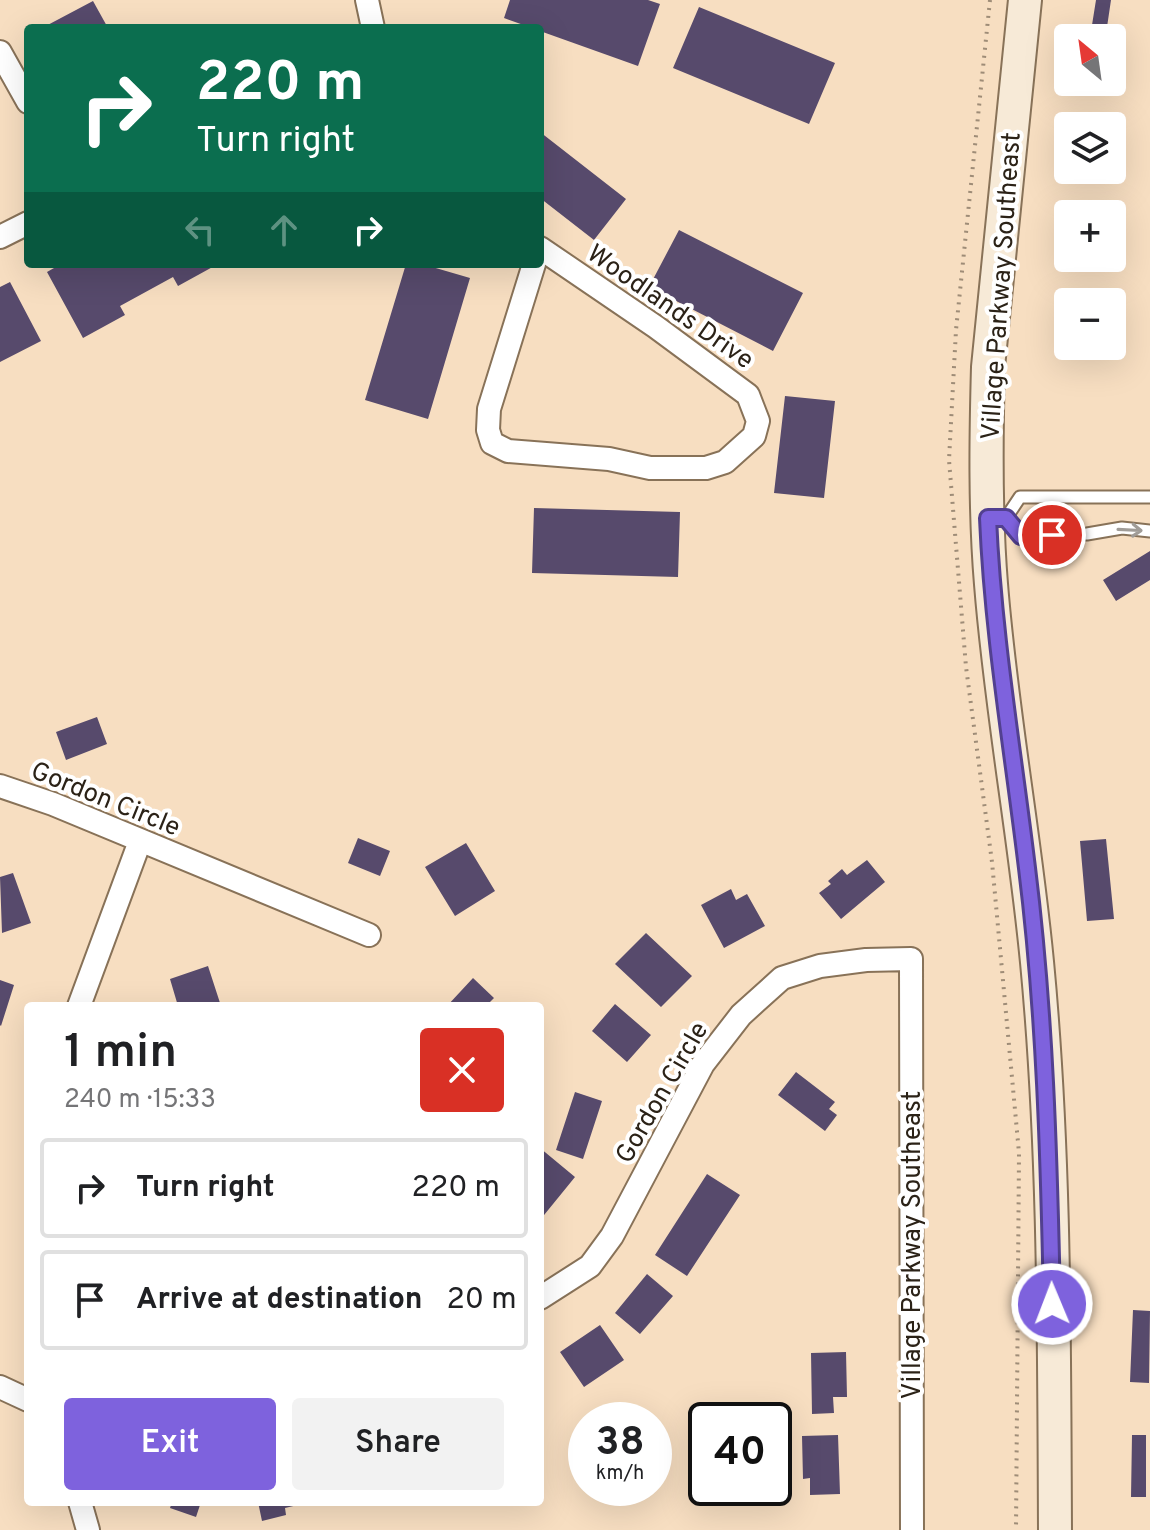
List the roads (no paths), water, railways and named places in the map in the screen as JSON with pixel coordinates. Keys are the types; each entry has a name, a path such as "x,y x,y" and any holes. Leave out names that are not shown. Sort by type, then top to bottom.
{"street":[{"path":"367,0 372,24"},
{"name":"Village Parkway Southeast","path":"1025,0 988,367 997,518 991,581 997,651 1027,868 1044,1058 1051,1215 1055,1530"},
{"path":"2,58 24,95"},
{"path":"0,237 24,225"},
{"name":"Woodlands Drive","path":"533,268 489,409 488,430 492,443 508,451 609,459 650,468 706,468 725,462 754,436 758,421 748,395 544,251"},
{"name":"Gordon Circle","path":"0,786 53,804 369,935"},
{"path":"80,1002 140,841"},
{"name":"Village Parkway Southeast","path":"911,959 912,1530"},
{"name":"Gordon Circle","path":"544,1295 590,1266 612,1236 703,1064 741,1015 782,978 820,966 866,960 911,959"},
{"path":"0,1387 24,1398"},
{"path":"81,1506 88,1530"}],"lane":[{"path":"1150,497 1020,497 997,518 1021,536 1087,534 1122,528 1150,531"}]}
